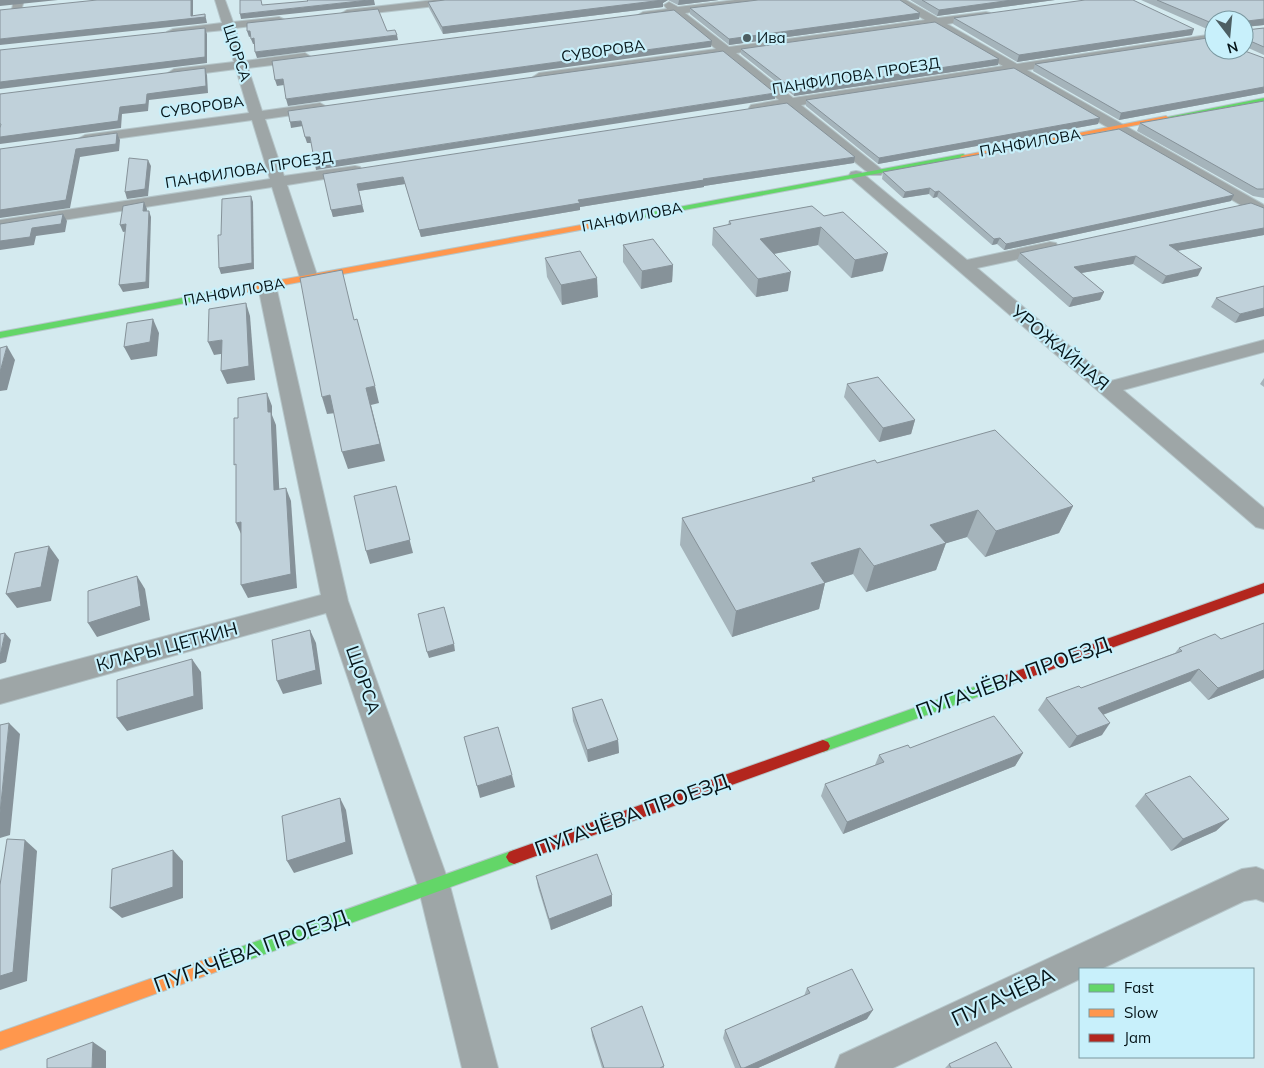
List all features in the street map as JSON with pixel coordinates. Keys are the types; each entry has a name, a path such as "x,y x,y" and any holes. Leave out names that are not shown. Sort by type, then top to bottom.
{"street":[{"name":"ЩОРСА","path":"220,0 310,278"},
{"path":"335,14 462,0"},
{"path":"664,0 724,51 876,172"},
{"path":"627,17 760,0"},
{"path":"898,0 1116,127 1259,205"},
{"name":"СУВОРОВА","path":"530,78 1003,12"},
{"path":"158,33 286,19"},
{"path":"1194,30 1204,34"},
{"name":"ПАНФИЛОВА ПРОЕЗД","path":"740,110 1204,39"},
{"path":"164,75 320,55"},
{"name":"ПАНФИЛОВА","path":"0,335 1264,100"},
{"name":"СУВОРОВА","path":"69,142 335,105"},
{"name":"ПАНФИЛОВА ПРОЕЗД","path":"0,225 367,168"},
{"name":"УРОЖАЙНАЯ","path":"856,175 1264,521"},
{"path":"1231,208 1259,205"},
{"path":"963,266 1068,243"},
{"name":"ЩОРСА","path":"267,286 335,601 434,886 480,1068"},
{"path":"1107,388 1264,346"},
{"name":"ПУГАЧЁВА ПРОЕЗД","path":"0,1041 1264,588"},
{"name":"КЛАРЫ ЦЕТКИН","path":"0,692 335,601"},
{"name":"ПУГАЧЁВА","path":"852,1068 1242,885 1256,883 1264,886"}],"building":[{"path":"97,0 191,0 191,16 205,14 205,17 0,39 0,10"},
{"path":"240,0 261,0 262,5 307,0 369,0 240,14"},
{"path":"445,0 663,0 442,27 428,2"},
{"path":"758,0 900,0 920,13 729,39 690,8"},
{"path":"922,0 1012,0 939,10"},
{"path":"1085,0 1133,0 1194,29 1019,55 954,18"},
{"path":"1157,0 1264,0 1264,19 1254,20 1254,10 1204,10 1204,20"},
{"path":"378,9 387,31 395,30 397,35 255,52 254,38 251,39 250,31 247,31 247,23"},
{"path":"674,10 712,41 286,99 283,79 275,80 272,61"},
{"path":"935,22 999,59 794,90 741,49"},
{"path":"205,28 205,57 0,82 0,50"},
{"path":"1264,28 1264,47 1254,43 1254,29"},
{"path":"1204,39 1204,60 1254,60 1254,54 1264,58 1264,87 1121,113 1035,64"},
{"path":"723,51 775,93 315,164 310,137 305,137 301,121 290,122 288,111"},
{"path":"205,68 206,86 147,94 146,104 120,107 118,121 0,137 0,94"},
{"path":"1014,68 1100,118 879,158 806,100"},
{"path":"1264,101 1264,189 1257,189 1140,123"},
{"path":"787,103 855,157 703,179 578,200 580,203 419,230 403,177 357,184 362,205 331,210 323,174"},
{"path":"1119,129 1234,195 1006,244 1000,238 994,239 939,191 935,192 930,188 905,192 883,172"},
{"path":"117,133 116,144 76,149 66,200 0,210 0,149"},
{"path":"129,158 148,160 145,189 125,192"},
{"path":"251,196 252,263 219,268 218,235 221,235 222,199"},
{"path":"144,202 143,211 149,211 146,282 119,285 126,224 120,225 123,206"},
{"path":"1251,203 1264,208 1264,228 1169,245 1202,268 1166,276 1136,256 1074,267 1104,292 1073,298 1020,253"},
{"path":"812,206 824,216 843,212 888,253 855,260 821,227 760,239 791,272 758,279 713,228 731,224 729,221"},
{"path":"63,214 61,224 32,228 30,237 0,241 0,224"},
{"path":"653,239 673,265 642,271 623,245"},
{"path":"580,251 597,278 561,285 545,258"},
{"path":"342,270 354,320 357,319 375,386 366,388 380,444 342,452 330,395 322,397 300,278"},
{"path":"1264,286 1264,308 1240,314 1216,298"},
{"path":"246,303 249,366 221,371 222,340 208,342 209,309"},
{"path":"153,319 150,342 124,347 127,323"},
{"path":"7,346 0,372 0,348"},
{"path":"878,377 915,420 883,428 847,384"},
{"path":"267,393 268,412 271,412 274,490 286,488 291,574 241,585 241,522 236,523 234,418 238,418 238,398"},
{"path":"995,430 1073,506 996,531 978,510 930,525 946,543 874,566 860,548 811,563 825,583 736,611 682,518 815,481 812,478 875,460 877,463"},
{"path":"396,486 410,540 366,551 354,496"},
{"path":"49,546 41,587 6,594 15,553"},
{"path":"137,576 141,606 88,623 88,591"},
{"path":"444,607 454,644 427,652 418,614"},
{"path":"1264,623 1264,670 1218,688 1199,669 1098,708 1110,723 1077,736 1046,698 1079,686 1081,688 1182,651 1179,648 1215,634 1221,639"},
{"path":"310,630 316,670 277,681 272,640"},
{"path":"5,633 0,656 0,634"},
{"path":"192,659 194,696 117,718 117,680"},
{"path":"602,699 618,740 587,750 572,708"},
{"path":"994,716 1023,753 847,822 825,784 884,762 879,755 908,745 910,748"},
{"path":"9,723 0,813 0,725"},
{"path":"498,727 512,775 477,786 464,737"},
{"path":"1190,776 1229,819 1183,839 1145,794"},
{"path":"340,798 346,842 287,861 282,816"},
{"path":"7,839 25,840 13,972 0,976 0,885"},
{"path":"173,850 173,887 110,908 112,869"},
{"path":"597,854 612,895 549,919 536,876"},
{"path":"852,969 873,1010 741,1068 725,1030 810,993 807,988"},
{"path":"642,1006 664,1066 660,1068 604,1068 591,1028"},
{"path":"93,1042 92,1068 47,1068 47,1059"},
{"path":"996,1042 1012,1068 951,1068 949,1064"}],"traffic: fast":[{"path":"1166,118 1264,100"},
{"path":"636,217 963,156"},
{"path":"0,335 225,293"},
{"path":"823,746 1008,680"},
{"path":"215,964 514,857"}],"traffic: slow":[{"path":"963,156 1166,118"},
{"path":"225,293 636,217"},
{"path":"0,1041 215,964"}],"traffic: jam":[{"path":"1008,680 1264,588"},
{"path":"514,857 823,746"}],"place":[{"name":"Ива","path":"747,38"}]}
